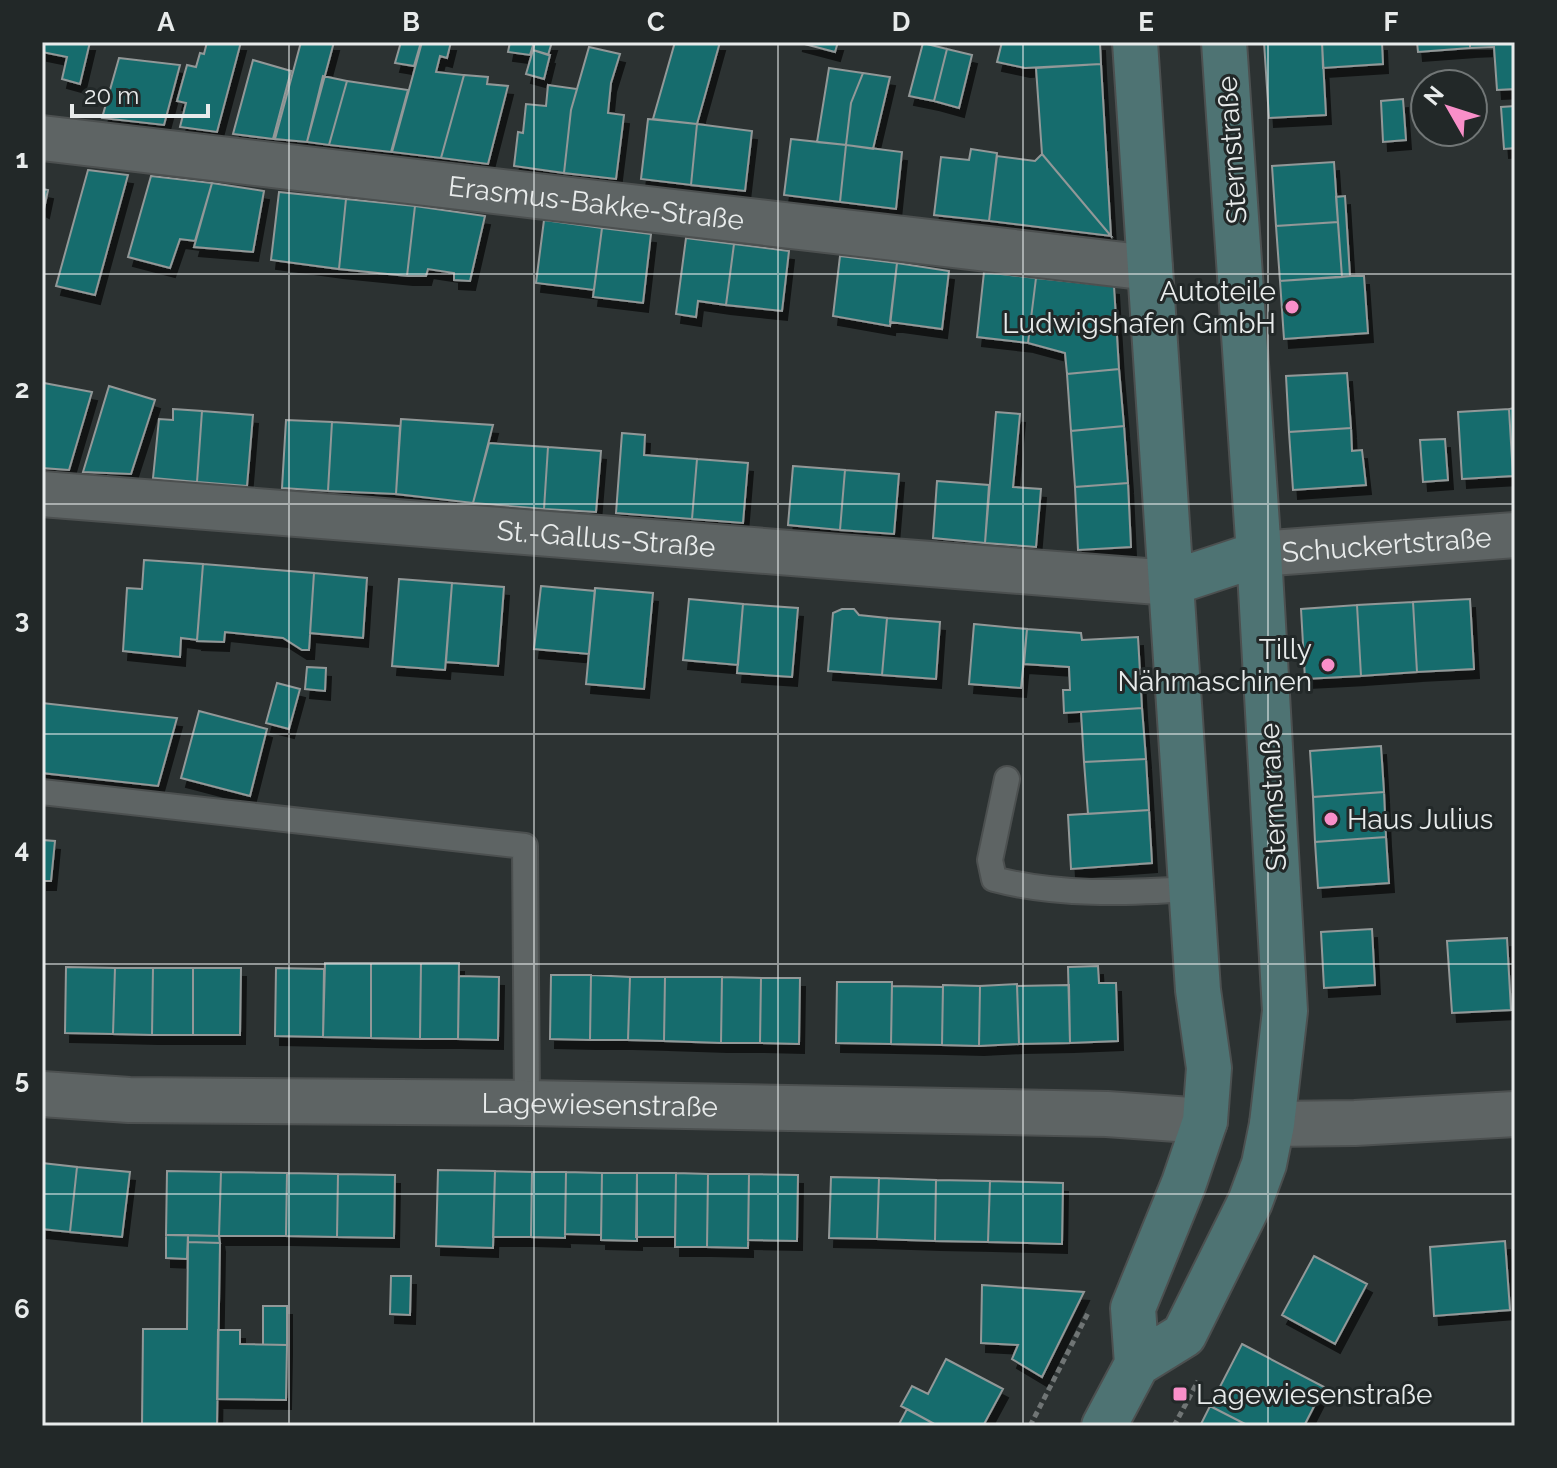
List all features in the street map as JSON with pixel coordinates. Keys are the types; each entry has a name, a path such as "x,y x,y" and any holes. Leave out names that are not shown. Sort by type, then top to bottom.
{"main road":[{"path":"1104,1426 1137,1364 1133,1308 1184,1183 1205,1121 1209,1068 1198,990 1135,42"},
{"name":"Sternstraße","path":"1137,1364 1184,1335 1250,1202 1264,1164 1272,1124 1285,1011 1259,554 1224,42"},
{"path":"1171,583 1259,554"},
{"path":"1205,1121 1272,1124"}],"street":[{"name":"Erasmus-Bakke-Straße","path":"42,138 1150,268"},
{"name":"St.-Gallus-Straße","path":"42,494 1171,583"},
{"name":"Schuckertstraße","path":"1259,554 1515,535"},
{"name":"Lagewiesenstraße","path":"42,1094 129,1100 527,1103 1107,1114 1205,1121"},
{"path":"1272,1124 1355,1123 1515,1114"}],"lane":[{"path":"1007,779 990,860 994,879 1019,886 1123,893 1192,889"},
{"path":"42,792 525,846 527,1103"}],"building":[{"path":"42,42 90,42 80,84 62,79 67,57 42,52"},
{"path":"207,42 241,42 217,132 180,127 186,103 177,101 187,65 196,67"},
{"path":"301,42 334,42 307,142 275,139"},
{"path":"401,42 421,42 414,66 395,63"},
{"path":"422,42 451,42 447,58 440,56 436,72 464,75 441,158 392,152"},
{"path":"510,42 534,42 530,55 508,52"},
{"path":"535,42 552,42 548,55 533,50"},
{"path":"675,42 720,42 697,124 653,119"},
{"path":"797,42 838,42 835,52"},
{"path":"1002,42 1100,42 1101,64 1025,68 997,62"},
{"path":"1264,42 1322,42 1326,115 1269,118"},
{"path":"1322,42 1382,42 1383,64 1323,68"},
{"path":"1417,42 1470,42 1470,48 1418,52"},
{"path":"1470,42 1515,42 1515,89 1497,90 1494,47 1470,48"},
{"path":"923,43 947,49 934,101 909,96"},
{"path":"589,47 620,54 611,83 608,113 624,115 616,179 564,173 571,110"},
{"path":"947,49 972,55 959,108 934,101"},
{"path":"533,50 550,55 544,79 526,74"},
{"path":"119,58 180,65 164,125 102,118"},
{"path":"253,60 291,71 273,139 233,134"},
{"path":"1101,64 1111,236 1042,154 1036,68"},
{"path":"829,68 863,73 851,103 846,145 817,142"},
{"path":"863,73 890,77 873,149 846,145 851,103"},
{"path":"464,75 488,77 487,84 508,86 488,164 441,158"},
{"path":"323,76 347,81 329,145 307,142"},
{"path":"347,81 408,90 391,152 329,145"},
{"path":"548,85 577,89 571,110 564,173 514,166 518,132 523,133 526,104 546,106"},
{"path":"1403,99 1406,140 1383,142 1381,101"},
{"path":"1515,106 1515,148 1504,149 1501,107"},
{"path":"648,119 697,124 691,185 641,179"},
{"path":"697,124 752,131 745,191 691,185"},
{"path":"791,139 846,145 840,202 784,195"},
{"path":"846,145 902,152 896,209 840,202"},
{"path":"971,149 997,153 989,221 934,215 941,157 969,160"},
{"path":"1042,154 1111,236 989,221 997,156 1035,161"},
{"path":"1334,162 1338,222 1276,226 1272,166"},
{"path":"88,170 128,175 95,295 56,286"},
{"path":"151,176 212,183 195,241 180,239 170,268 128,257"},
{"path":"212,183 264,191 253,252 194,247"},
{"path":"42,189 48,190 44,209 42,208"},
{"path":"279,192 346,199 339,269 271,260"},
{"path":"1345,196 1350,276 1342,277 1336,197"},
{"path":"346,199 415,206 407,276 339,269"},
{"path":"415,206 485,216 470,281 454,280 454,273 428,269 426,276 407,276"},
{"path":"544,220 602,228 594,290 536,283"},
{"path":"1338,222 1342,277 1280,281 1276,226"},
{"path":"602,228 651,234 643,303 593,297"},
{"path":"686,238 734,244 726,305 698,301 696,317 676,314"},
{"path":"734,244 789,251 782,311 726,305"},
{"path":"840,256 897,263 890,326 833,316"},
{"path":"897,263 949,271 942,329 890,322"},
{"path":"984,272 1036,278 1028,343 977,337"},
{"path":"1364,276 1368,333 1284,339 1280,281"},
{"path":"1036,278 1114,286 1119,369 1067,374 1065,353 1028,343"},
{"path":"1119,369 1124,426 1071,431 1067,374"},
{"path":"1347,373 1351,428 1289,432 1286,376"},
{"path":"44,383 92,392 69,470 42,468"},
{"path":"109,386 155,400 131,474 83,472"},
{"path":"1515,408 1515,476 1513,476 1509,409"},
{"path":"173,409 202,411 197,482 153,478 159,419 173,420"},
{"path":"1509,409 1513,476 1462,479 1458,412"},
{"path":"202,411 253,415 247,486 197,482"},
{"path":"996,412 1020,414 1013,487 1041,489 1036,547 985,543"},
{"path":"401,419 493,425 473,503 396,494"},
{"path":"286,420 332,422 328,491 282,488"},
{"path":"332,422 400,426 396,494 328,491"},
{"path":"1124,426 1128,483 1075,487 1071,431"},
{"path":"1351,428 1352,451 1362,450 1366,485 1293,490 1289,432"},
{"path":"622,433 645,435 644,455 697,459 692,519 616,513"},
{"path":"1445,439 1448,480 1423,482 1420,440"},
{"path":"489,443 548,447 544,509 473,503"},
{"path":"548,447 601,451 596,512 544,509"},
{"path":"697,459 748,463 743,523 692,519"},
{"path":"793,466 845,470 840,530 788,525"},
{"path":"845,470 899,474 894,534 840,530"},
{"path":"937,481 989,485 985,543 933,538"},
{"path":"1128,483 1131,547 1078,550 1075,487"},
{"path":"144,560 203,564 197,640 181,638 180,657 123,651 127,588 142,589"},
{"path":"203,564 314,573 309,650 302,650 283,638 225,632 224,642 197,641"},
{"path":"314,573 367,578 363,638 310,633"},
{"path":"399,579 452,583 445,670 392,666"},
{"path":"452,583 504,587 498,666 446,662"},
{"path":"541,586 595,591 589,654 534,649"},
{"path":"595,588 653,593 644,689 586,684"},
{"path":"689,599 743,604 738,665 683,660"},
{"path":"1470,599 1474,669 1417,672 1413,602"},
{"path":"1413,602 1417,672 1361,676 1357,605"},
{"path":"743,604 798,608 792,677 737,673"},
{"path":"1357,605 1361,676 1305,679 1301,609"},
{"path":"854,609 859,615 887,618 882,675 828,671 833,613"},
{"path":"887,618 940,622 936,679 882,675"},
{"path":"974,624 1027,629 1021,688 969,684"},
{"path":"1027,629 1081,633 1082,640 1138,637 1142,708 1064,713 1063,690 1070,690 1069,667 1024,664"},
{"path":"307,667 326,668 325,691 305,689"},
{"path":"277,683 300,689 289,729 266,723"},
{"path":"42,703 177,718 158,786 42,773"},
{"path":"1142,708 1146,759 1084,762 1081,712"},
{"path":"199,711 267,729 250,796 181,778"},
{"path":"1381,746 1384,792 1313,797 1310,751"},
{"path":"1146,759 1149,810 1088,814 1084,762"},
{"path":"1384,792 1386,837 1315,842 1313,797"},
{"path":"1149,810 1152,863 1071,869 1068,815"},
{"path":"1386,837 1389,883 1318,888 1315,842"},
{"path":"42,840 55,841 51,881 42,881"},
{"path":"1372,929 1375,985 1324,988 1321,932"},
{"path":"1507,938 1511,1010 1452,1013 1447,941"},
{"path":"325,963 371,963 371,1038 323,1037"},
{"path":"371,963 421,963 420,1039 371,1038"},
{"path":"421,963 459,963 458,1039 420,1039"},
{"path":"1098,966 1099,983 1116,983 1118,1041 1070,1043 1068,967"},
{"path":"66,967 115,968 113,1034 65,1033"},
{"path":"115,968 153,968 152,1035 113,1034"},
{"path":"153,968 193,968 193,1035 152,1035"},
{"path":"193,968 241,968 240,1035 193,1035"},
{"path":"276,968 324,969 323,1037 275,1036"},
{"path":"551,975 591,975 590,1040 550,1039"},
{"path":"591,975 630,977 628,1040 590,1040"},
{"path":"459,976 499,977 498,1040 458,1039"},
{"path":"630,977 665,977 664,1041 628,1040"},
{"path":"665,977 722,977 721,1043 664,1041"},
{"path":"722,977 761,978 760,1043 721,1043"},
{"path":"761,978 800,978 799,1044 760,1043"},
{"path":"837,982 892,982 891,1044 836,1043"},
{"path":"1017,984 1019,1044 979,1046 980,986"},
{"path":"943,985 980,986 979,1046 942,1045"},
{"path":"1069,985 1070,1043 1019,1044 1017,986"},
{"path":"892,986 943,987 942,1045 891,1044"},
{"path":"42,1163 77,1167 70,1232 42,1229"},
{"path":"77,1167 130,1172 122,1237 70,1232"},
{"path":"438,1170 495,1171 493,1248 436,1246"},
{"path":"167,1171 221,1172 219,1236 166,1235"},
{"path":"495,1171 532,1172 531,1237 493,1237"},
{"path":"221,1172 287,1173 286,1236 219,1236"},
{"path":"532,1172 566,1172 565,1238 531,1237"},
{"path":"566,1172 602,1173 601,1235 565,1234"},
{"path":"287,1173 338,1174 337,1237 286,1236"},
{"path":"602,1173 637,1173 637,1241 601,1240"},
{"path":"637,1173 676,1173 675,1237 636,1237"},
{"path":"676,1173 708,1174 707,1247 675,1247"},
{"path":"338,1174 395,1175 394,1238 337,1237"},
{"path":"708,1174 749,1174 748,1248 707,1247"},
{"path":"749,1174 798,1175 797,1241 748,1240"},
{"path":"831,1177 879,1178 877,1239 829,1238"},
{"path":"879,1178 936,1180 935,1241 877,1239"},
{"path":"936,1180 990,1181 988,1242 935,1241"},
{"path":"990,1181 1063,1183 1062,1244 988,1242"},
{"path":"166,1235 188,1235 187,1259 166,1258"},
{"path":"188,1235 219,1236 220,1243 188,1242"},
{"path":"1505,1241 1510,1310 1434,1316 1430,1247"},
{"path":"188,1242 220,1243 217,1426 142,1426 143,1329 187,1329"},
{"path":"1314,1256 1367,1284 1335,1344 1282,1315"},
{"path":"391,1276 411,1276 410,1315 390,1314"},
{"path":"982,1285 1084,1292 1042,1377 1012,1359 1018,1345 981,1343"},
{"path":"263,1306 287,1306 287,1345 263,1345"},
{"path":"218,1330 240,1330 240,1344 287,1345 286,1400 217,1399"},
{"path":"1242,1344 1324,1387 1304,1426 1249,1426 1210,1406"},
{"path":"946,1359 1003,1389 983,1426 938,1426 901,1406 912,1386 928,1394"},
{"path":"1210,1406 1249,1426 1200,1426"},
{"path":"907,1409 938,1426 898,1426"}],"place":[{"name":"Autoteile Ludwigshafen GmbH","path":"1292,307"},
{"name":"Tilly Nähmaschinen","path":"1328,665"},
{"name":"Haus Julius","path":"1331,819"},
{"name":"Lagewiesenstraße","path":"1180,1394"}]}
